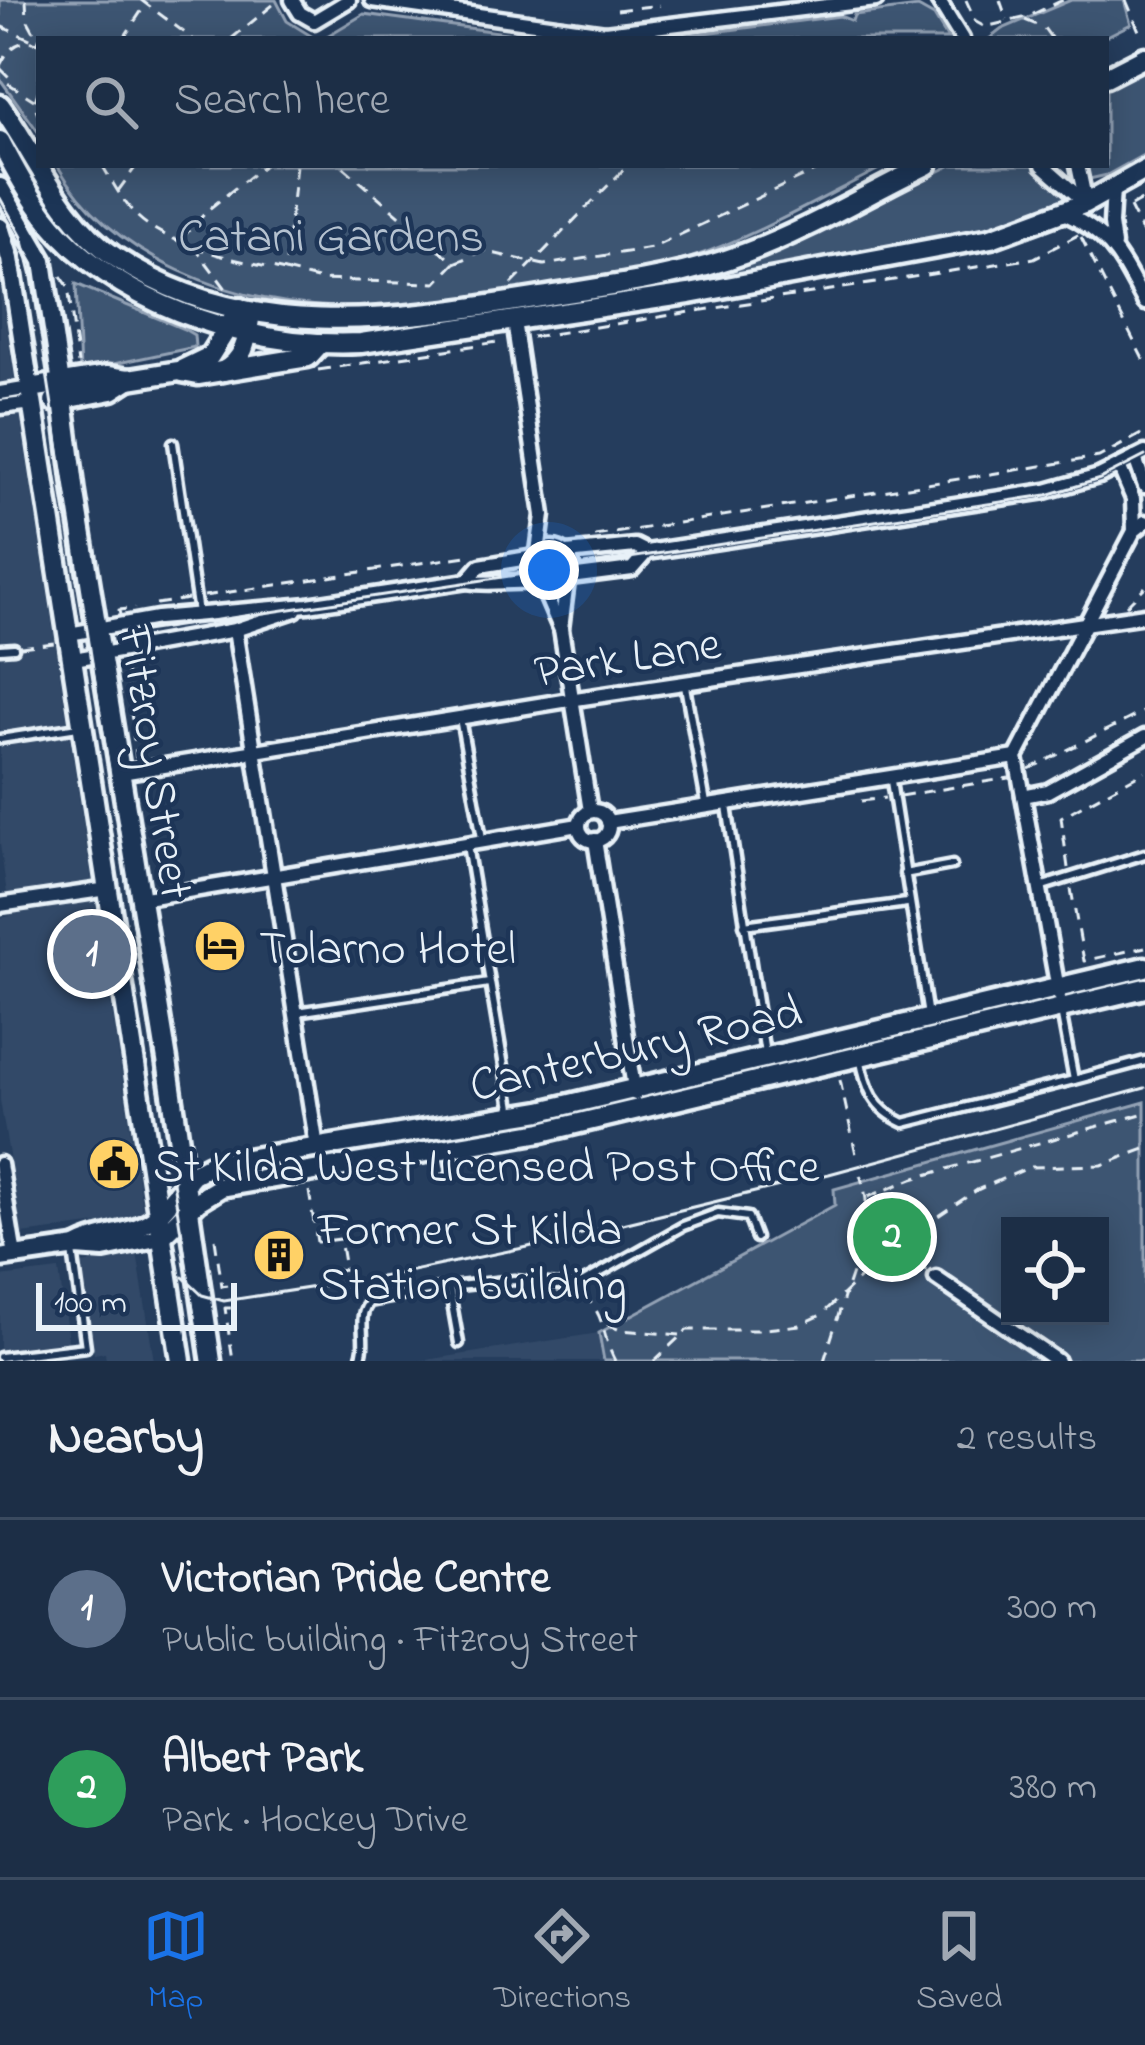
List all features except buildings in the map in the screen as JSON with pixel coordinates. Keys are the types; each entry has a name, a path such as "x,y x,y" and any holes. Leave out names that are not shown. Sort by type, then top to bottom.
{"main road":[{"path":"1109,75 1145,57"},
{"path":"6,102 14,138 48,220 95,266 150,297 227,326"},
{"path":"14,138 60,202 99,244 166,284 320,344 516,330 968,243 1018,230 1086,203 1145,170"},
{"path":"32,396 61,392 107,376 129,379 179,371 210,356 227,326 246,317 370,321 656,279 745,254 921,168"},
{"path":"224,371 239,358 246,317"},
{"path":"179,371 198,375 308,357 320,344"},
{"name":"Fitzroy Street","path":"61,392 211,1361"},
{"name":"Fitzroy Street","path":"32,396 182,1361"},
{"name":"Canterbury Road","path":"161,1237 215,1189 542,1132 860,1056 1059,998 1145,967"},
{"name":"Canterbury Road","path":"158,1215 185,1182 210,1165 317,1147 437,1150 512,1117 928,1018 1145,988"}],"street":[{"path":"292,0 300,13 314,21 349,0"},
{"path":"372,0 605,33 876,0"},
{"path":"938,0 960,36"},
{"path":"1046,168 1086,203"},
{"path":"1079,168 1086,203"},
{"name":"Fitzroy Street","path":"0,187 43,261 61,392"},
{"path":"1113,188 1114,247"},
{"path":"1064,212 1090,225 1114,247 1145,303"},
{"name":"Fitzroy Street","path":"0,227 10,260 32,396"},
{"path":"516,330 543,515 532,572 561,629"},
{"path":"0,393 32,396"},
{"path":"0,407 32,396"},
{"path":"467,581 480,566 536,555 550,547 565,552 634,546 646,552 1063,488 1140,456 1145,486"},
{"path":"1059,998 1016,757 1139,527 1119,466"},
{"path":"543,515 572,564 561,629 590,812"},
{"path":"71,644 97,629 467,581 512,580 556,588 569,579 632,569 646,552"},
{"path":"71,644 100,654 235,630 308,605"},
{"name":"Park Lane","path":"121,773 569,700 1145,615"},
{"path":"235,630 317,1147"},
{"path":"1023,796 1048,791 1145,737"},
{"path":"608,822 1016,757"},
{"path":"140,898 579,825 590,812 599,812 608,822"},
{"path":"579,825 585,838 595,840 604,836 608,822"},
{"path":"595,840 638,1109"},
{"path":"0,905 108,889"},
{"path":"0,1164 8,1257 75,1247 104,1249 161,1237"},
{"path":"75,1247 94,1237 144,1226 158,1215"},
{"path":"936,1278 1057,1361"}],"lane":[{"path":"172,443 198,613"},
{"path":"0,649 14,648"},
{"path":"685,683 707,806"},
{"path":"460,718 483,843"},
{"path":"0,739 82,726"},
{"path":"890,777 928,1018"},
{"path":"726,802 765,1057"},
{"path":"467,845 512,1117"},
{"path":"1040,887 1145,854"},
{"path":"904,874 952,866"},
{"path":"744,925 908,903"},
{"path":"296,1012 489,983"},
{"path":"1059,998 1074,1080"},
{"path":"860,1056 870,1096 879,1108 904,1123 1145,1061"},
{"path":"359,1361 365,1305 449,1287 526,1280 575,1287 683,1226 718,1213 748,1216 756,1238"},
{"path":"0,1358 86,1347 75,1247"},
{"path":"449,1287 459,1343"}],"path":[{"path":"26,0 36,37"},
{"path":"235,36 279,0"},
{"path":"966,0 980,26 1021,19 1063,0"},
{"path":"1000,0 1007,22"},
{"path":"1126,0 1139,31"},
{"path":"125,36 143,3 189,36"},
{"path":"617,10 660,4"},
{"path":"635,8 635,16"},
{"path":"610,19 658,14"},
{"path":"1021,19 1044,28 1050,36"},
{"path":"0,26 36,41"},
{"path":"36,42 13,46 0,68 9,77 6,82 36,106"},
{"path":"6,102 17,90"},
{"path":"34,100 36,96"},
{"path":"104,168 146,225 194,245 321,280 436,283 455,263 483,251 544,265 652,248 821,168"},
{"path":"118,191 135,168"},
{"path":"181,239 209,209 260,168"},
{"path":"285,271 296,168"},
{"path":"344,168 455,263"},
{"path":"507,290 625,168"},
{"path":"1119,214 1145,198"},
{"path":"1130,207 1145,238"},
{"path":"307,372 516,330 1034,258 1084,232 1080,238 1145,363"},
{"path":"194,245 226,290 211,285"},
{"path":"61,272 68,286 80,363"},
{"path":"1118,617 1145,587"},
{"path":"14,648 71,644"},
{"path":"836,1061 856,1154"},
{"path":"868,1197 912,1179 1145,1113"},
{"path":"653,1361 687,1330 758,1330 800,1325 821,1316 896,1244 977,1190 1030,1167 1102,1165 1145,1149"},
{"path":"306,1171 317,1242 340,1239 345,1269 332,1271"},
{"path":"824,1361 867,1225 868,1197 860,1175"},
{"path":"867,1225 936,1278"},
{"path":"215,1239 222,1286 227,1286"},
{"path":"575,1287 595,1305 605,1323 615,1361"},
{"path":"334,1292 347,1289"},
{"path":"231,1307 225,1308 233,1361"},
{"path":"605,1323 620,1330 681,1335"}],"shaded area":[{"path":"0,285 143,1212 137,1219 22,1234 0,1100 0,918 10,916 0,843"},
{"path":"137,1252 154,1361 106,1361 105,1352 94,1354 78,1265"},
{"path":"59,1270 69,1349 0,1361 0,1277"},
{"path":"599,1333 604,1361 420,1361"}],"green space":[{"path":"0,0 276,0 287,21 311,36 36,36 36,129 0,79"},
{"path":"1071,0 1124,0 1131,24 1107,36 993,36"},
{"path":"918,7 934,16 946,36 681,36 840,16 852,21 854,15"},
{"path":"364,14 528,36 327,36"},
{"path":"1145,69 1145,154 1107,175 1085,180 1082,168 1109,168 1109,87"},
{"name":"Catani Gardens","path":"59,168 881,168 765,227 673,263 470,297 364,307 298,304 217,286 142,251 81,198"},
{"path":"946,168 1041,168 1069,192 1058,205 1006,227 704,284 704,279 763,258"},
{"path":"76,284 184,329 194,335 195,347 80,371"},
{"path":"1145,1102 1145,1361 604,1361 599,1333 835,1205 834,1189"}],"tram line":[{"path":"0,198 22,237 32,277 201,1361"},
{"path":"145,631 1047,495 1100,479 1145,456"},
{"path":"183,1277 202,1295 224,1301 393,1275 829,1174 1145,1088"}],"place":[{"name":"Tolarno Hotel","path":"220,946"},
{"name":"Victorian Pride Centre","path":"92,954"},
{"name":"St Kilda West Licensed Post Office","path":"114,1164"},
{"name":"Albert Park","path":"892,1237"},
{"name":"Former St Kilda Station building","path":"279,1255"}]}
